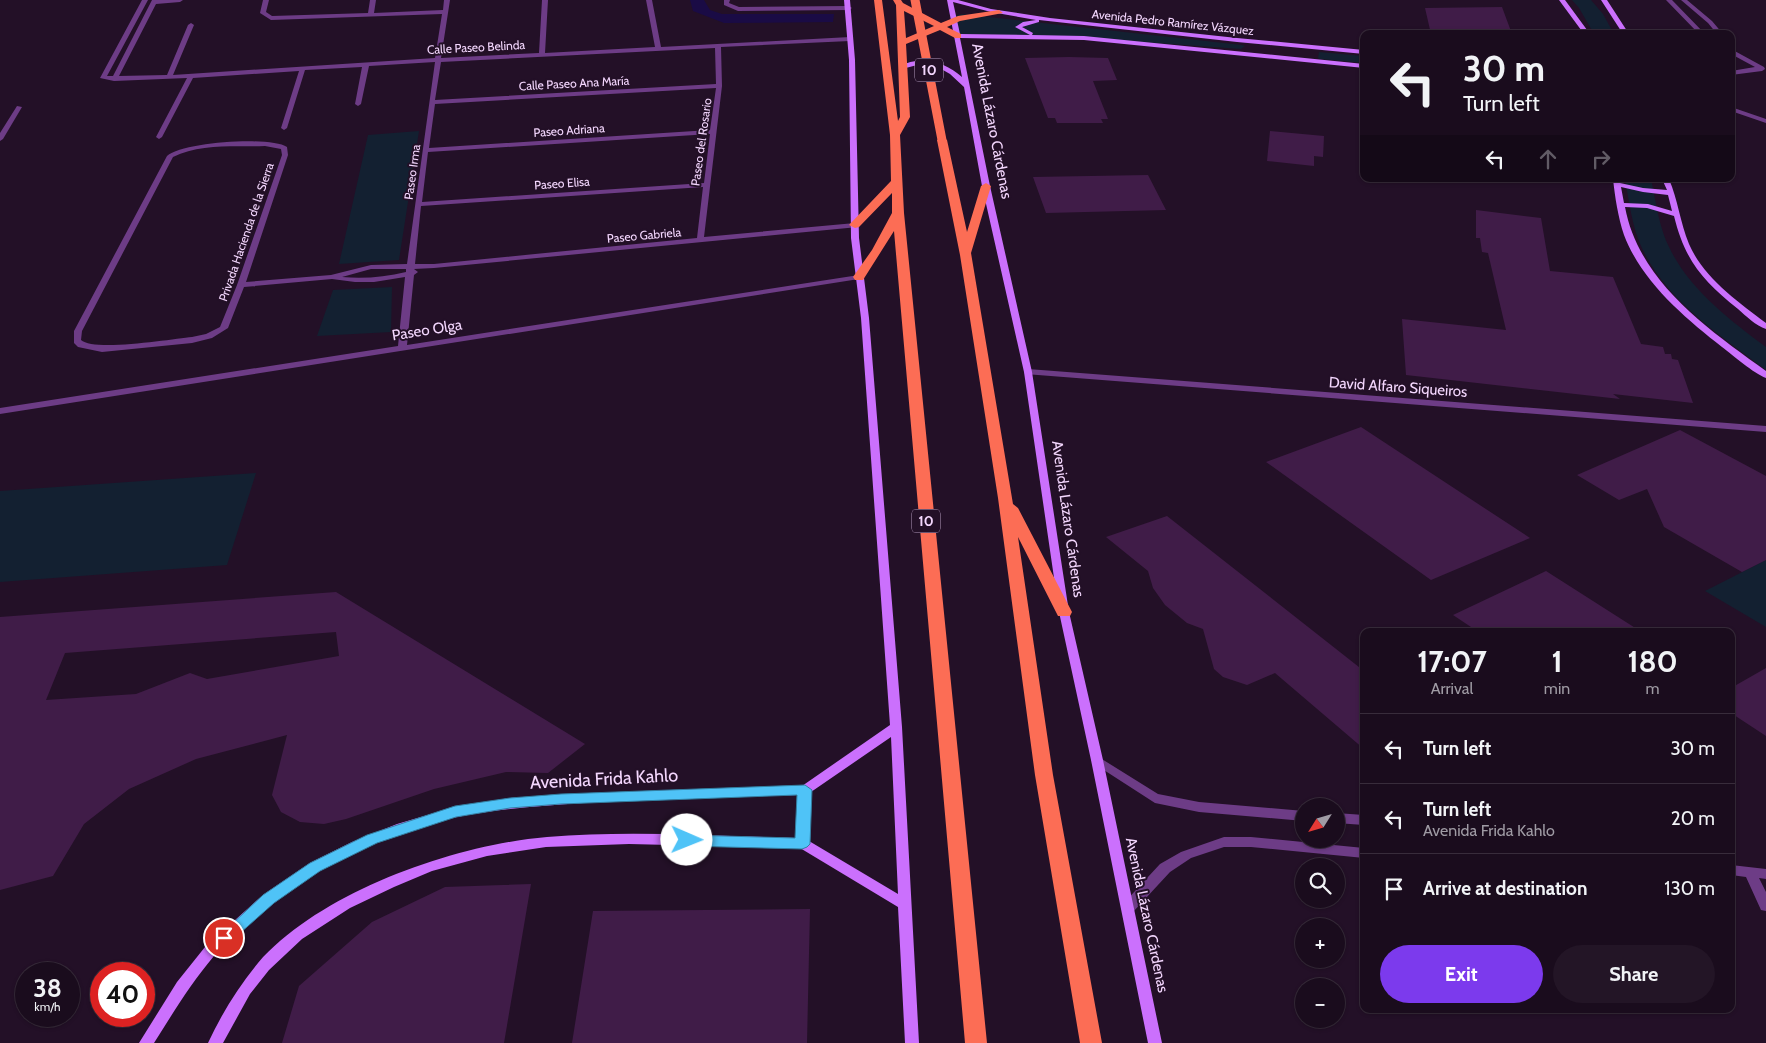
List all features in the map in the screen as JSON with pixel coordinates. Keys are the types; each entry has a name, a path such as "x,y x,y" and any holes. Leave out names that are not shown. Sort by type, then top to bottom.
{"highway":[{"name":"10","path":"878,0 895,135 898,213 976,1043"},
{"name":"10","path":"915,0 966,255 1005,498 1044,775 1091,1043"},
{"path":"895,135 905,117 899,3"},
{"path":"899,3 958,36"},
{"path":"902,43 954,20 999,12"},
{"path":"901,22 926,32 958,36"},
{"path":"855,225 897,181"},
{"path":"966,255 986,186"},
{"path":"859,277 878,250 898,213"},
{"path":"1005,498 1064,612"}],"street":[{"name":"Calle Paseo Belinda","path":"145,0 104,78 190,76 542,54 850,39"},
{"path":"114,79 154,1 180,0"},
{"path":"266,0 263,13 271,18 445,12"},
{"path":"371,15 373,0"},
{"name":"Paseo Irma","path":"402,348 410,270 427,150 431,102 447,0"},
{"path":"542,54 545,0"},
{"path":"649,0 658,48"},
{"path":"727,0 726,4 738,9 848,4 855,225 859,277 865,318 896,727 903,903 912,1043"},
{"name":"Avenida Pedro Ramírez Vázquez","path":"951,0 999,12 1058,20 1258,43 1360,52"},
{"name":"Avenida Lázaro Cárdenas","path":"951,0 986,186 1028,372 1064,612 1097,760 1155,1043"},
{"path":"1562,0 1585,30"},
{"path":"1604,0 1623,30"},
{"path":"1669,0 1684,0 1717,30"},
{"path":"1669,0 1698,30"},
{"path":"1039,36 1018,27 1025,23 1058,20"},
{"path":"169,77 191,25"},
{"name":"Avenida Pedro Ramírez Vázquez","path":"958,36 1039,36 1223,51 1360,66"},
{"path":"1223,51 1252,50 1258,48 1258,43"},
{"name":"Paseo del Rosario","path":"700,241 720,86 718,46"},
{"path":"1735,53 1763,70"},
{"path":"902,67 923,62 941,64 953,71 968,89"},
{"path":"358,104 366,64"},
{"path":"1735,65 1744,71"},
{"path":"284,128 303,68"},
{"path":"1735,72 1763,70"},
{"path":"159,137 190,76"},
{"name":"Calle Paseo Ana María","path":"431,102 720,86"},
{"path":"0,139 20,107"},
{"path":"1735,110 1766,121"},
{"path":"1735,117 1766,125"},
{"name":"Paseo Adriana","path":"427,150 713,132"},
{"name":"Privada Hacienda de la Sierra","path":"265,144 284,147 285,155 242,285 227,323 220,331 209,336 102,349 86,348 77,341 78,331 166,161 179,151 265,144"},
{"path":"1617,182 1631,242 1654,280 1714,337 1766,375"},
{"path":"1620,182 1643,190 1672,193"},
{"path":"1667,182 1686,244 1694,259 1726,294 1766,327"},
{"name":"Paseo Elisa","path":"419,204 706,185"},
{"path":"1622,205 1648,206 1678,215"},
{"name":"Paseo Gabriela","path":"331,277 367,280 434,266 855,225"},
{"name":"Paseo Gabriela","path":"242,285 331,277 371,267 410,270"},
{"name":"Paseo Olga","path":"0,411 859,277"},
{"path":"1757,320 1766,320"},
{"name":"David Alfaro Siqueiros","path":"1028,372 1766,429"},
{"path":"802,844 805,790 896,727"},
{"path":"1097,760 1155,798 1199,807 1295,815"},
{"name":"Avenida Frida Kahlo","path":"146,1043 182,986 210,951 268,899 315,867 357,845 401,827 455,812 510,803 622,796 805,790"},
{"path":"1345,819 1360,820"},
{"path":"215,1043 245,990 264,966 297,935 345,904 429,867 487,851 546,842 629,838 802,844 903,903"},
{"path":"1128,908 1165,868 1186,855 1224,842 1250,842 1360,853"},
{"path":"1735,870 1766,874"},
{"path":"1750,872 1766,906"}],"shaded area":[{"path":"690,0 704,0 710,10 722,14 834,14 833,22 724,23 693,11"},
{"path":"1572,0 1591,0 1603,14 1612,30 1592,30"},
{"path":"962,14 1245,46 1241,49 1056,36 961,34 958,33 954,16"},
{"path":"1319,52 1360,56 1360,63 1320,59 1318,58"},
{"path":"419,131 399,260 339,264 368,135"},
{"path":"1626,182 1652,182 1663,232 1678,264 1712,304 1766,347 1766,370 1696,316 1664,283 1651,265 1641,246 1631,213"},
{"path":"392,287 391,332 317,336 333,290"},
{"path":"256,473 227,565 0,582 0,491"},
{"path":"1766,560 1766,627 1705,591"}],"building":[{"path":"1502,7 1511,30 1430,30 1425,8"},
{"path":"1025,58 1108,58 1117,80 1093,81 1108,119 1101,119 1103,123 1057,123 1055,118 1048,118"},
{"path":"1270,131 1324,136 1323,157 1314,156 1314,166 1267,161"},
{"path":"1148,175 1166,210 1046,213 1033,177"},
{"path":"1476,210 1541,218 1550,271 1613,277 1641,344 1663,347 1665,354 1671,354 1672,359 1678,360 1693,403 1613,394 1620,399 1406,375 1402,319 1506,330 1488,253 1482,252 1480,238 1476,238"},
{"path":"1361,427 1530,538 1431,580 1266,462"},
{"path":"1680,430 1766,476 1766,560 1742,572 1664,527 1647,489 1619,500 1577,475"},
{"path":"1167,516 1360,668 1360,746 1275,673 1247,685 1223,677 1214,669 1203,629 1187,623 1165,605 1153,588 1148,571 1106,537"},
{"path":"1546,571 1635,628 1472,628 1453,615"},
{"path":"336,592 585,744 548,773 506,772 434,789 346,819 324,824 300,822 281,812 272,795 287,735 196,759 129,789 84,824 53,876 0,890 0,617","holes":["336,632 339,656 207,679 190,673 136,694 46,700 65,653"]},
{"path":"1766,668 1766,736 1735,716 1735,686"},
{"path":"531,884 504,1043 282,1043 299,986 372,922 445,887"},
{"path":"810,909 807,1043 572,1043 593,911"}],"route":[{"path":"224,938 268,899 315,867 357,845 401,827 455,812 510,803 561,799 805,790 802,844 687,840"}]}
